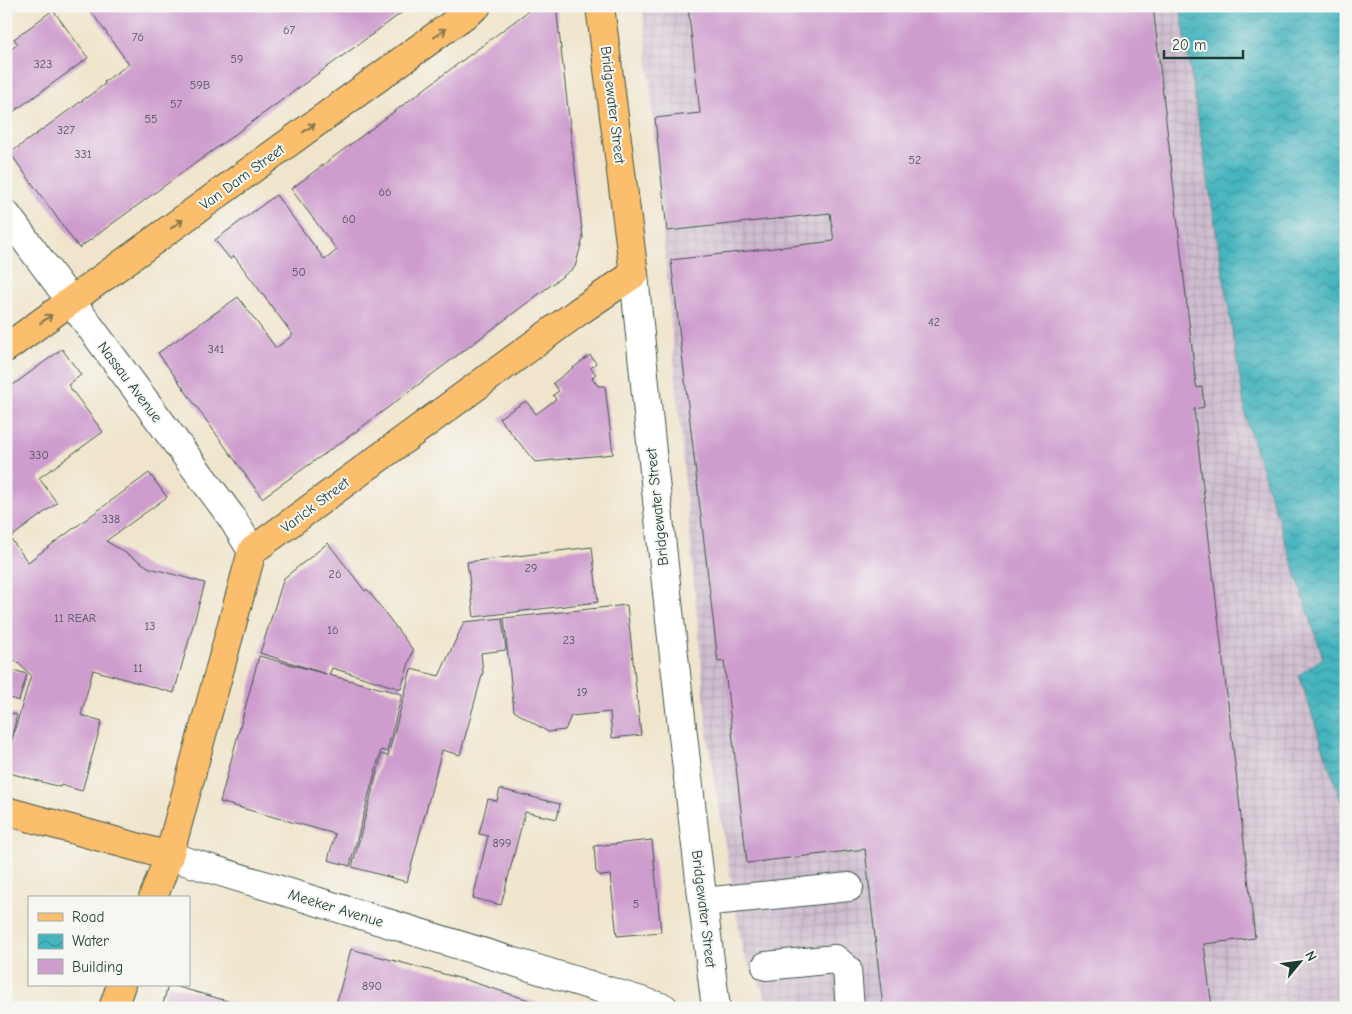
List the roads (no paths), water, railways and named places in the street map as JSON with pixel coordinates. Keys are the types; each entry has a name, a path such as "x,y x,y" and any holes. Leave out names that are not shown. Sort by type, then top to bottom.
{"main road":[{"name":"Van Dam Street","path":"6,348 477,6"},
{"name":"Bridgewater Street","path":"600,6 634,274"},
{"name":"Varick Street","path":"252,551 578,312 634,274"},
{"path":"154,896 169,856 252,551"},
{"name":"Meeker Avenue","path":"6,811 169,856"},
{"path":"113,1008 121,986"}],"street":[{"name":"Nassau Avenue","path":"6,214 230,515 252,551"},
{"name":"Bridgewater Street","path":"634,274 655,490 716,1008"},
{"name":"Meeker Avenue","path":"169,856 664,1008"},
{"path":"703,902 849,887"},
{"path":"766,966 835,959 847,969 850,1008"}],"water":[{"path":"1180,6 1346,6 1346,816 1299,675 1323,658 1247,423"}]}
